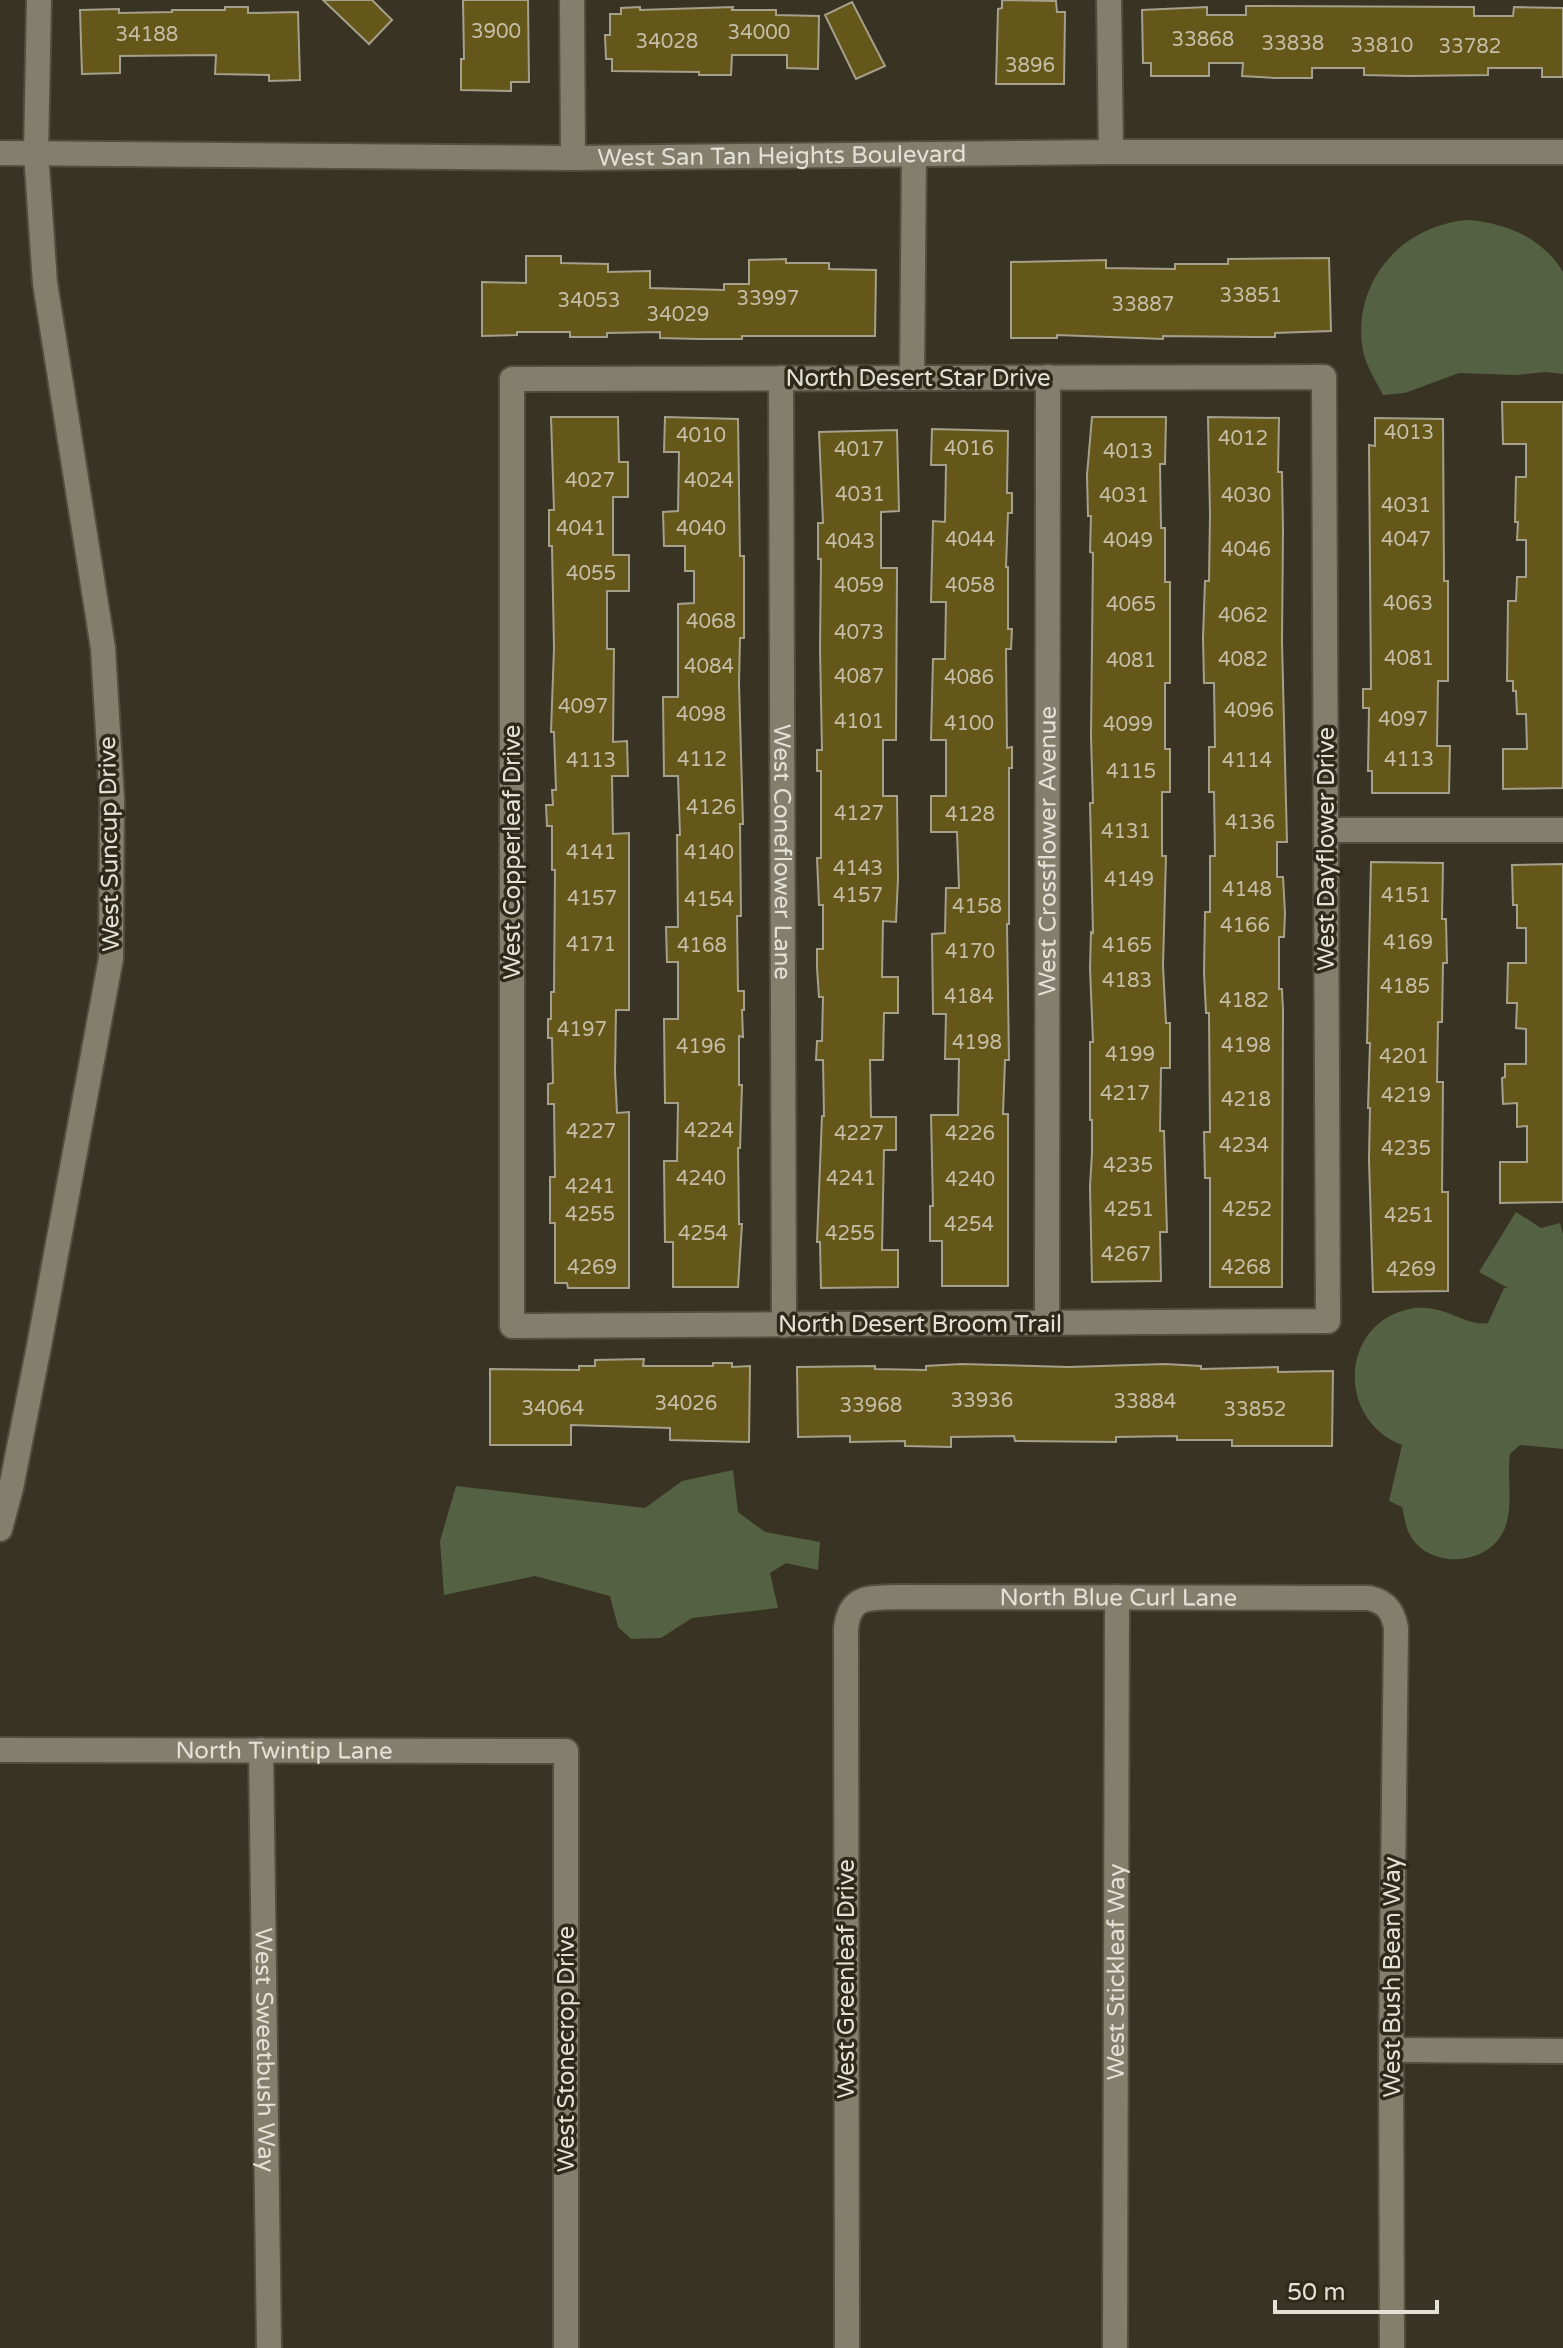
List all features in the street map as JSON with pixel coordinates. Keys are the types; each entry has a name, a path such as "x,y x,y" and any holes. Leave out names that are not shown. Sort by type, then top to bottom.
{"street":[{"name":"West Suncup Drive","path":"0,1529 36,1362 111,958 112,800 103,648 45,283 36,153 39,0"},
{"path":"572,0 573,158"},
{"path":"1109,0 1111,152"},
{"name":"West San Tan Heights Boulevard","path":"0,153 573,158 1111,152 1563,152"},
{"path":"912,377 914,154"},
{"name":"West Crossflower Avenue","path":"1047,1323 1048,377"},
{"name":"North Desert Star Drive","path":"512,379 1324,377"},
{"name":"West Dayflower Drive","path":"1324,377 1328,1321"},
{"name":"West Coneflower Lane","path":"781,378 784,1325"},
{"name":"West Copperleaf Drive","path":"512,379 512,1326"},
{"path":"1326,830 1563,830"},
{"name":"North Desert Broom Trail","path":"512,1326 1328,1321"},
{"name":"West Stickleaf Way","path":"1115,2348 1117,1597"},
{"name":"North Blue Curl Lane","path":"850,1610 856,1603 868,1598 1369,1598 1388,1607"},
{"name":"West Bush Bean Way","path":"1388,1607 1394,1614 1396,1628 1391,2050 1392,2348"},
{"name":"West Greenleaf Drive","path":"847,2348 845,1648 850,1610"},
{"name":"North Twintip Lane","path":"0,1750 566,1751"},
{"name":"West Sweetbush Way","path":"261,1750 269,2348"},
{"name":"West Stonecrop Drive","path":"566,1751 566,2348"},
{"path":"1391,2050 1563,2051"}],"green space":[{"path":"1468,220 1522,234 1545,250 1563,272 1563,374 1459,373 1405,393 1383,395 1363,351 1361,326 1373,281 1402,246 1422,233 1444,224"},
{"path":"1516,1212 1541,1228 1560,1223 1563,1234 1563,1449 1520,1445 1510,1454 1509,1510 1504,1531 1498,1540 1488,1549 1463,1559 1437,1557 1415,1543 1407,1528 1402,1507 1389,1501 1402,1445 1381,1433 1366,1416 1357,1396 1355,1375 1358,1354 1368,1335 1383,1320 1405,1310 1431,1309 1471,1322 1488,1323 1504,1288 1508,1288 1479,1272"},
{"path":"733,1470 738,1512 765,1532 820,1542 818,1570 786,1563 770,1573 778,1608 692,1618 661,1638 631,1639 618,1627 610,1596 535,1576 444,1595 440,1541 456,1486 645,1508 682,1481"}],"building":[{"path":"323,0 372,0 392,20 369,44"},
{"path":"463,0 528,0 529,82 511,82 511,91 461,90"},
{"path":"1002,0 1056,1 1057,12 1065,12 1064,84 996,84 998,9 1002,8"},
{"path":"852,2 885,66 856,79 825,15"},
{"path":"1246,6 1474,7 1474,16 1513,16 1514,7 1563,8 1563,77 1542,77 1542,68 1488,68 1488,75 1409,76 1364,75 1364,68 1312,68 1312,78 1275,78 1242,76 1243,63 1209,63 1209,76 1151,76 1151,63 1143,63 1142,10 1207,7 1207,15 1246,15"},
{"path":"225,7 248,7 248,13 298,12 300,80 269,81 269,75 215,74 216,55 120,56 120,73 82,74 80,10 172,12 225,10"},
{"path":"640,7 640,10 733,7 732,10 776,10 776,15 819,16 818,69 787,68 787,55 732,55 731,75 612,71 612,59 606,59 605,35 610,35 610,14 621,14 621,8"},
{"path":"526,256 561,256 561,263 608,264 608,272 650,271 650,288 724,290 724,284 749,284 749,260 786,259 786,263 829,263 829,269 876,270 875,336 699,339 660,338 660,332 570,337 570,332 517,332 517,335 482,336 482,282 526,283"},
{"path":"1329,258 1331,331 1275,333 1275,337 1163,336 1163,339 1057,335 1057,338 1011,338 1011,262 1106,260 1106,268 1175,269 1175,264 1228,264 1228,259"},
{"path":"1502,402 1563,402 1563,788 1503,789 1503,749 1527,749 1526,714 1517,714 1513,681 1507,681 1508,601 1516,601 1517,577 1526,577 1526,540 1517,540 1518,522 1515,522 1516,477 1526,477 1526,444 1503,444"},
{"path":"551,417 618,417 619,462 628,462 628,497 613,497 613,555 629,555 629,591 607,591 607,649 614,649 613,742 627,741 628,776 612,776 613,834 629,833 629,1010 616,1010 615,1072 617,1113 629,1112 629,1288 568,1288 567,1283 555,1283 555,1223 550,1223 550,1177 555,1177 554,1104 548,1104 548,1084 553,1083 552,1038 548,1038 548,1019 551,1019 551,992 554,992 555,870 552,870 552,826 547,826 546,805 553,805 552,790 556,790 554,732 551,732 554,648 549,510 554,510"},
{"path":"665,417 738,419 744,638 740,638 739,683 743,824 740,824 741,916 737,916 738,991 744,991 744,1010 743,1037 739,1036 739,1085 742,1085 738,1148 739,1224 742,1224 738,1287 673,1287 673,1242 665,1242 664,1161 677,1161 678,1103 665,1103 664,1019 678,1019 678,962 667,962 666,927 678,927 677,835 680,835 678,776 664,776 663,697 678,697 678,604 694,603 694,571 685,571 685,546 664,546 663,512 678,511 679,452 664,452"},
{"path":"1092,417 1166,417 1165,464 1160,464 1165,582 1170,582 1170,683 1165,683 1165,749 1170,749 1170,792 1162,792 1162,856 1166,856 1163,966 1166,1023 1170,1023 1170,1068 1161,1068 1160,1131 1164,1131 1167,1232 1160,1232 1161,1281 1092,1282 1090,1042 1093,1042 1090,968 1093,933 1090,803 1093,803 1093,553 1090,552 1091,516 1088,516 1087,475"},
{"path":"1208,417 1279,418 1287,842 1277,842 1277,877 1283,877 1285,913 1284,937 1279,937 1279,989 1282,989 1283,1011 1282,1287 1210,1287 1210,1178 1205,1178 1204,1132 1210,1132 1209,1013 1206,1013 1204,972 1205,912 1210,912 1210,856 1215,856 1214,792 1209,792 1209,747 1215,747 1214,683 1204,683 1203,638 1205,581 1209,581"},
{"path":"1375,418 1443,419 1448,681 1438,681 1437,746 1450,746 1449,793 1372,793 1372,771 1368,771 1369,708 1363,708 1363,689 1371,689 1369,445 1375,446"},
{"path":"932,429 1008,431 1007,493 1012,493 1012,513 1008,513 1006,567 1008,629 1012,629 1011,649 1006,649 1007,748 1012,747 1012,768 1009,768 1007,924 1009,1060 1005,1060 1003,1114 1008,1114 1008,1286 942,1286 942,1241 930,1241 930,1206 933,1206 931,1115 958,1115 959,1059 945,1059 946,1014 933,1014 932,934 945,933 946,888 959,888 957,832 931,832 931,796 946,796 946,740 931,740 933,659 945,659 946,602 931,602 933,521 945,522 946,465 931,465"},
{"path":"897,430 899,511 881,512 881,568 897,568 896,740 883,740 883,796 897,796 898,878 896,922 883,921 882,977 898,977 898,1013 884,1013 883,1060 870,1060 871,1117 896,1117 896,1150 884,1150 882,1250 898,1250 898,1287 821,1288 820,1242 817,1242 824,1116 823,1060 816,1060 817,1041 822,1041 823,997 819,997 817,968 817,949 823,949 823,905 819,905 817,858 821,858 821,771 817,771 817,750 822,750 818,523 823,523 819,432"},
{"path":"1371,862 1443,863 1442,919 1446,919 1447,963 1443,963 1442,1022 1438,1022 1437,1082 1443,1082 1442,1192 1448,1192 1448,1291 1373,1292 1368,1108 1370,1043 1367,1043"},
{"path":"1563,864 1563,1202 1500,1203 1500,1162 1527,1162 1527,1126 1517,1127 1517,1103 1503,1104 1505,1064 1526,1064 1526,1029 1516,1028 1517,1003 1507,1003 1508,963 1526,963 1526,928 1517,928 1512,865"},
{"path":"644,1359 643,1366 732,1363 732,1367 750,1366 749,1442 670,1440 670,1428 571,1425 571,1445 490,1445 490,1369 579,1370 579,1366 595,1366 595,1360"},
{"path":"1165,1364 1201,1366 1201,1369 1278,1367 1278,1372 1333,1371 1332,1446 1232,1446 1232,1440 1177,1440 1177,1436 1116,1437 1116,1442 1015,1441 1014,1436 951,1437 951,1447 905,1446 905,1441 850,1442 850,1436 798,1437 797,1367 875,1366 875,1369 926,1370 926,1366 1069,1367"}]}
